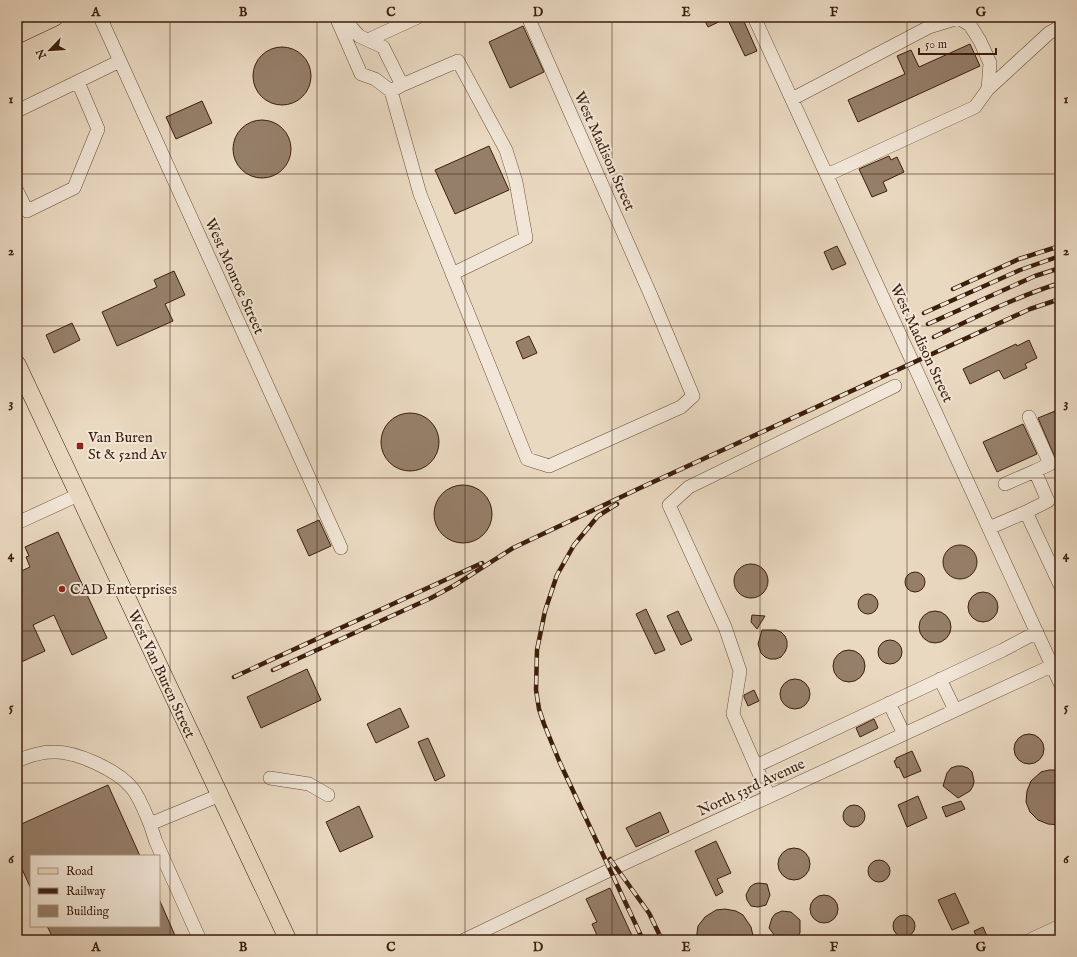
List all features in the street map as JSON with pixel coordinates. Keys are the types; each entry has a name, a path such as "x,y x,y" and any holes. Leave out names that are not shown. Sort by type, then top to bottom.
{"main road":[{"path":"17,35 55,17"},
{"name":"West Van Buren Street","path":"17,364 288,940"}],"street":[{"name":"West Monroe Street","path":"100,17 342,548"},
{"path":"336,17 361,74 396,88 458,61 506,150 516,182 526,238 452,274 420,194 396,88 382,47 359,36 351,27 348,17"},
{"path":"368,40 418,17"},
{"name":"West Madison Street","path":"452,274 527,459 549,466 681,407 693,396 652,298 528,17"},
{"name":"West Madison Street","path":"754,17 1037,632 1056,663 1060,683"},
{"path":"792,99 929,28 959,17 970,25 980,41 990,63 988,89"},
{"path":"827,175 975,107 988,89 1049,33 1060,27"},
{"path":"17,111 120,61"},
{"path":"17,191 27,211 74,188 98,129 78,82"},
{"path":"770,796 734,714 740,671 725,627 669,505 689,487 895,386"},
{"path":"1005,484 1050,464 1029,417"},
{"path":"989,528 1048,501 1035,471"},
{"path":"17,523 78,495"},
{"path":"1026,512 1060,585"},
{"path":"756,766 1037,632"},
{"name":"North 53rd Avenue","path":"464,940 610,870 1056,663"},
{"path":"940,679 955,710"},
{"path":"889,703 904,734"},
{"path":"17,761 34,754 54,752 88,759 123,778 133,789 150,824 156,842 200,940"},
{"path":"270,778 308,784 328,795"},
{"path":"150,824 220,795"},
{"path":"1030,940 1060,926"}],"building":[{"path":"703,17 742,17 757,51 745,56 727,18 708,27"},
{"path":"523,26 544,72 510,88 489,42"},
{"path":"970,44 980,66 858,122 848,100 905,74 897,56 911,50 919,67"},
{"path":"282,47 298,52 306,60 311,76 306,92 298,100 282,105 266,100 258,92 253,76 258,60 266,52"},
{"path":"202,101 212,123 176,139 166,117"},
{"path":"262,120 273,122 286,133 289,138 291,149 289,160 278,173 273,176 262,178 251,176 238,165 235,160 233,149 235,138 246,125 251,122"},
{"path":"489,146 509,190 455,214 435,170"},
{"path":"889,156 891,160 897,157 904,172 883,182 887,191 872,197 859,169"},
{"path":"837,246 846,264 832,270 824,252"},
{"path":"174,271 185,295 165,304 173,321 117,346 102,312 157,287 154,280"},
{"path":"72,323 80,340 54,353 46,335"},
{"path":"529,336 537,353 523,359 516,342"},
{"path":"1029,340 1037,358 1025,364 1027,368 1004,379 999,370 970,384 963,369 1016,344 1017,346"},
{"path":"1060,409 1060,469 1038,418"},
{"path":"404,413 416,413 431,421 439,436 439,448 431,463 416,471 404,471 389,463 381,448 381,436 389,421"},
{"path":"1023,424 1037,454 997,472 983,442"},
{"path":"463,485 474,487 484,493 490,503 492,514 490,525 484,535 474,541 463,543 452,541 442,535 436,525 434,514 436,503 442,493 452,487"},
{"path":"319,520 331,546 309,556 297,530"},
{"name":"CAD Enterprises","path":"58,532 107,638 72,655 54,615 33,625 45,651 17,664 17,573 30,567 26,557 29,556 25,547"},
{"path":"957,545 963,545 972,550 976,556 976,568 972,574 963,579 957,579 948,574 943,565 943,559 948,550"},
{"path":"751,564 763,569 768,581 763,593 751,598 739,593 734,581 739,569"},
{"path":"911,572 919,572 925,578 925,586 919,592 911,592 905,586 905,578"},
{"path":"983,592 989,593 997,601 997,613 989,621 983,622 977,621 969,613 968,607 969,601 977,593"},
{"path":"864,594 872,594 878,600 878,608 872,614 864,614 858,608 858,600"},
{"path":"646,609 665,650 655,654 636,614"},
{"path":"678,611 692,640 681,645 667,616"},
{"path":"935,611 946,616 951,627 946,638 935,643 924,638 919,627 924,616"},
{"path":"752,615 765,616 757,629 751,622"},
{"path":"762,630 776,630 785,636 787,647 781,657 770,659 761,653 758,644"},
{"path":"885,640 895,640 902,647 902,657 895,664 885,664 878,657 878,647"},
{"path":"849,650 860,655 865,666 860,677 849,682 838,677 833,666 838,655"},
{"path":"307,669 321,700 261,728 247,697"},
{"path":"795,679 801,680 809,688 809,700 801,708 795,709 789,708 781,700 780,694 781,688 789,680"},
{"path":"754,690 759,701 748,706 744,695"},
{"path":"400,708 409,727 376,743 367,724"},
{"path":"874,719 878,728 860,737 856,728"},
{"path":"1029,734 1035,735 1043,743 1043,755 1035,763 1029,764 1023,763 1015,755 1014,749 1015,743 1023,735"},
{"path":"428,738 445,776 435,781 418,742"},
{"path":"912,751 921,771 904,778 899,767 897,768 894,761 896,758"},
{"path":"957,766 968,768 972,772 974,781 970,791 958,798 943,786 947,773 951,768"},
{"path":"1060,770 1060,825 1048,824 1038,820 1030,812 1026,802 1027,791 1031,781 1041,772"},
{"path":"108,785 140,855 30,855 30,887 17,858 17,826"},
{"path":"918,796 927,818 907,827 898,805"},
{"path":"961,801 965,809 946,817 942,807"},
{"path":"854,805 862,808 865,816 862,824 854,827 846,824 843,816 846,808"},
{"path":"359,806 373,837 340,852 326,822"},
{"path":"660,812 669,832 636,847 626,828"},
{"path":"716,841 731,873 717,879 723,892 716,896 695,851"},
{"path":"791,848 797,848 807,855 810,864 809,870 803,877 797,880 791,880 781,873 778,867 778,861 785,851"},
{"path":"879,860 887,863 890,871 887,879 879,882 871,879 868,871 871,863"},
{"path":"758,883 767,884 770,895 766,905 758,907 751,906 746,895 750,887"},
{"path":"610,888 634,940 599,940 592,924 597,922 586,899"},
{"path":"955,893 969,923 952,930 938,900"},
{"path":"824,895 834,899 838,909 834,919 824,923 814,919 810,909 814,899"},
{"path":"160,901 177,940 54,940 48,927 160,927"},
{"path":"725,909 736,911 743,915 751,927 754,940 696,940 698,926 705,917 716,910"},
{"path":"782,911 791,912 800,920 800,933 794,940 778,940 769,928 775,914"},
{"path":"904,915 908,916 914,922 914,930 908,936 904,937 900,936 894,930 893,926 894,922 900,916"},
{"path":"983,927 987,936 978,940 974,931"}],"railway":[{"path":"953,289 1019,259 1060,246"},
{"path":"924,313 1020,270 1060,256"},
{"path":"928,324 1035,276 1060,268"},
{"path":"934,337 1012,301 1060,283"},
{"path":"273,670 431,598 455,585 513,548 640,488 1030,309 1060,299"},
{"path":"617,504 598,516 574,545 557,575 545,611 537,650 536,690 539,709 560,763 643,940"},
{"path":"234,677 482,563"},
{"path":"610,859 649,913 662,940"}],"place":[{"name":"Van Buren St & 52nd Av","path":"80,446"},
{"name":"CAD Enterprises","path":"62,589"}]}
